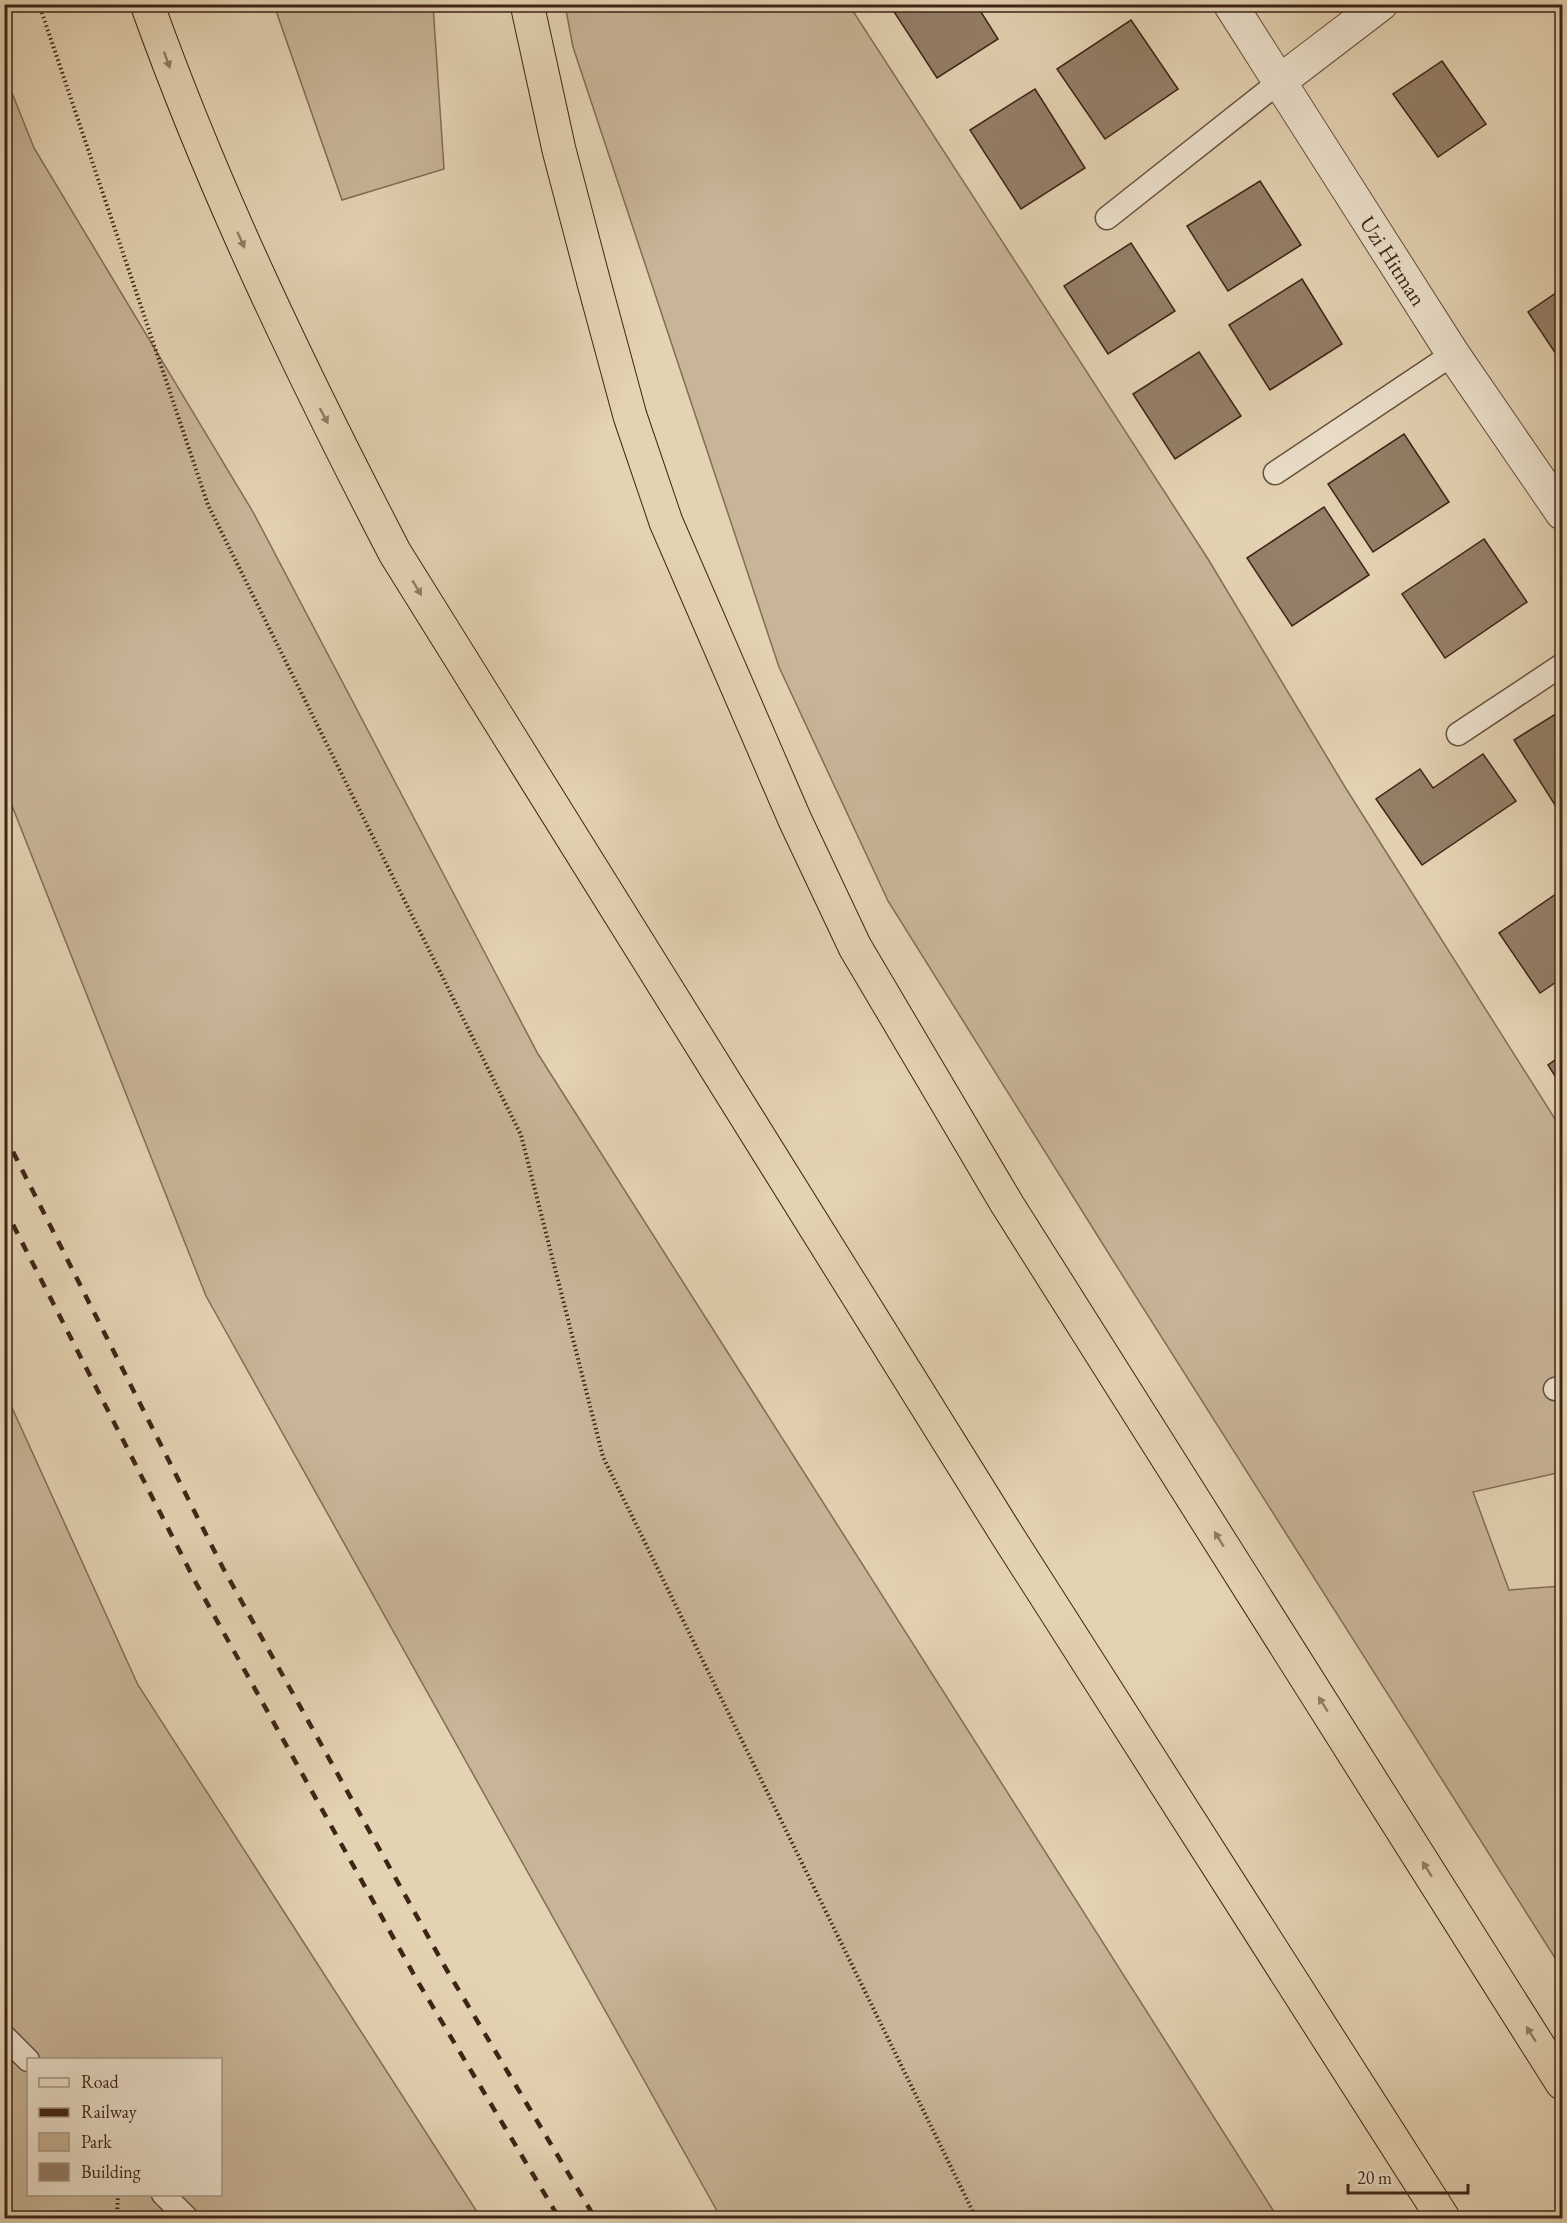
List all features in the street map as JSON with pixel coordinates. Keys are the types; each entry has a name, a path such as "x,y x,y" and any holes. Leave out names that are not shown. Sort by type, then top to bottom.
{"highway":[{"path":"147,4 173,77 239,238 316,401 396,553 1007,1535 1443,2218"},
{"path":"527,4 559,150 594,283 630,416 666,522 795,820 855,947 1007,1204 1563,2083"}],"street":[{"name":"Uzi Hitman","path":"1230,4 1452,354 1563,513"},
{"path":"1279,82 1382,4"}],"lane":[{"path":"1107,218 1279,82"},
{"path":"1275,473 1452,354"},
{"path":"1458,734 1563,665"},
{"path":"4,2037 27,2059"},
{"path":"1388,2133 1430,2218"},
{"path":"165,2196 187,2218"}],"path":[{"path":"39,4 208,505 521,1135 603,1457 976,2218"},
{"path":"117,2218 118,2196"}],"green space":[{"path":"274,5 433,5 444,169 342,200"},
{"path":"565,5 849,5 1208,559 1345,787 1562,1130 1562,1472 1473,1492 1509,1590 1562,1586 1562,1969 888,901 779,667 573,47"},
{"path":"4,73 34,148 253,512 538,1054 1278,2218 721,2218 206,1296 5,788"},
{"path":"4,1390 138,1685 481,2218 5,2218"}],"building":[{"path":"889,4 976,4 998,39 937,78"},
{"path":"1131,20 1178,89 1105,139 1057,69"},
{"path":"1442,61 1486,124 1438,157 1393,94"},
{"path":"1035,89 1085,168 1021,209 970,130"},
{"path":"1260,181 1301,245 1228,291 1187,226"},
{"path":"1131,243 1175,311 1108,354 1064,286"},
{"path":"1302,279 1342,344 1270,390 1229,325"},
{"path":"1562,289 1562,363 1528,312"},
{"path":"1199,352 1241,416 1175,459 1133,394"},
{"path":"1404,434 1449,502 1373,552 1328,484"},
{"path":"1324,507 1369,575 1292,626 1247,558"},
{"path":"1484,539 1527,602 1445,658 1402,594"},
{"path":"1562,710 1562,800 1555,805 1514,740"},
{"path":"1483,754 1516,801 1422,865 1376,799 1420,769 1433,788"},
{"path":"1562,890 1562,978 1540,993 1499,933"},
{"path":"1562,1055 1562,1087 1548,1065"}],"railway":[{"path":"4,1134 223,1568 445,1967 595,2218"},
{"path":"4,1207 196,1583 418,1982 559,2218"}]}
